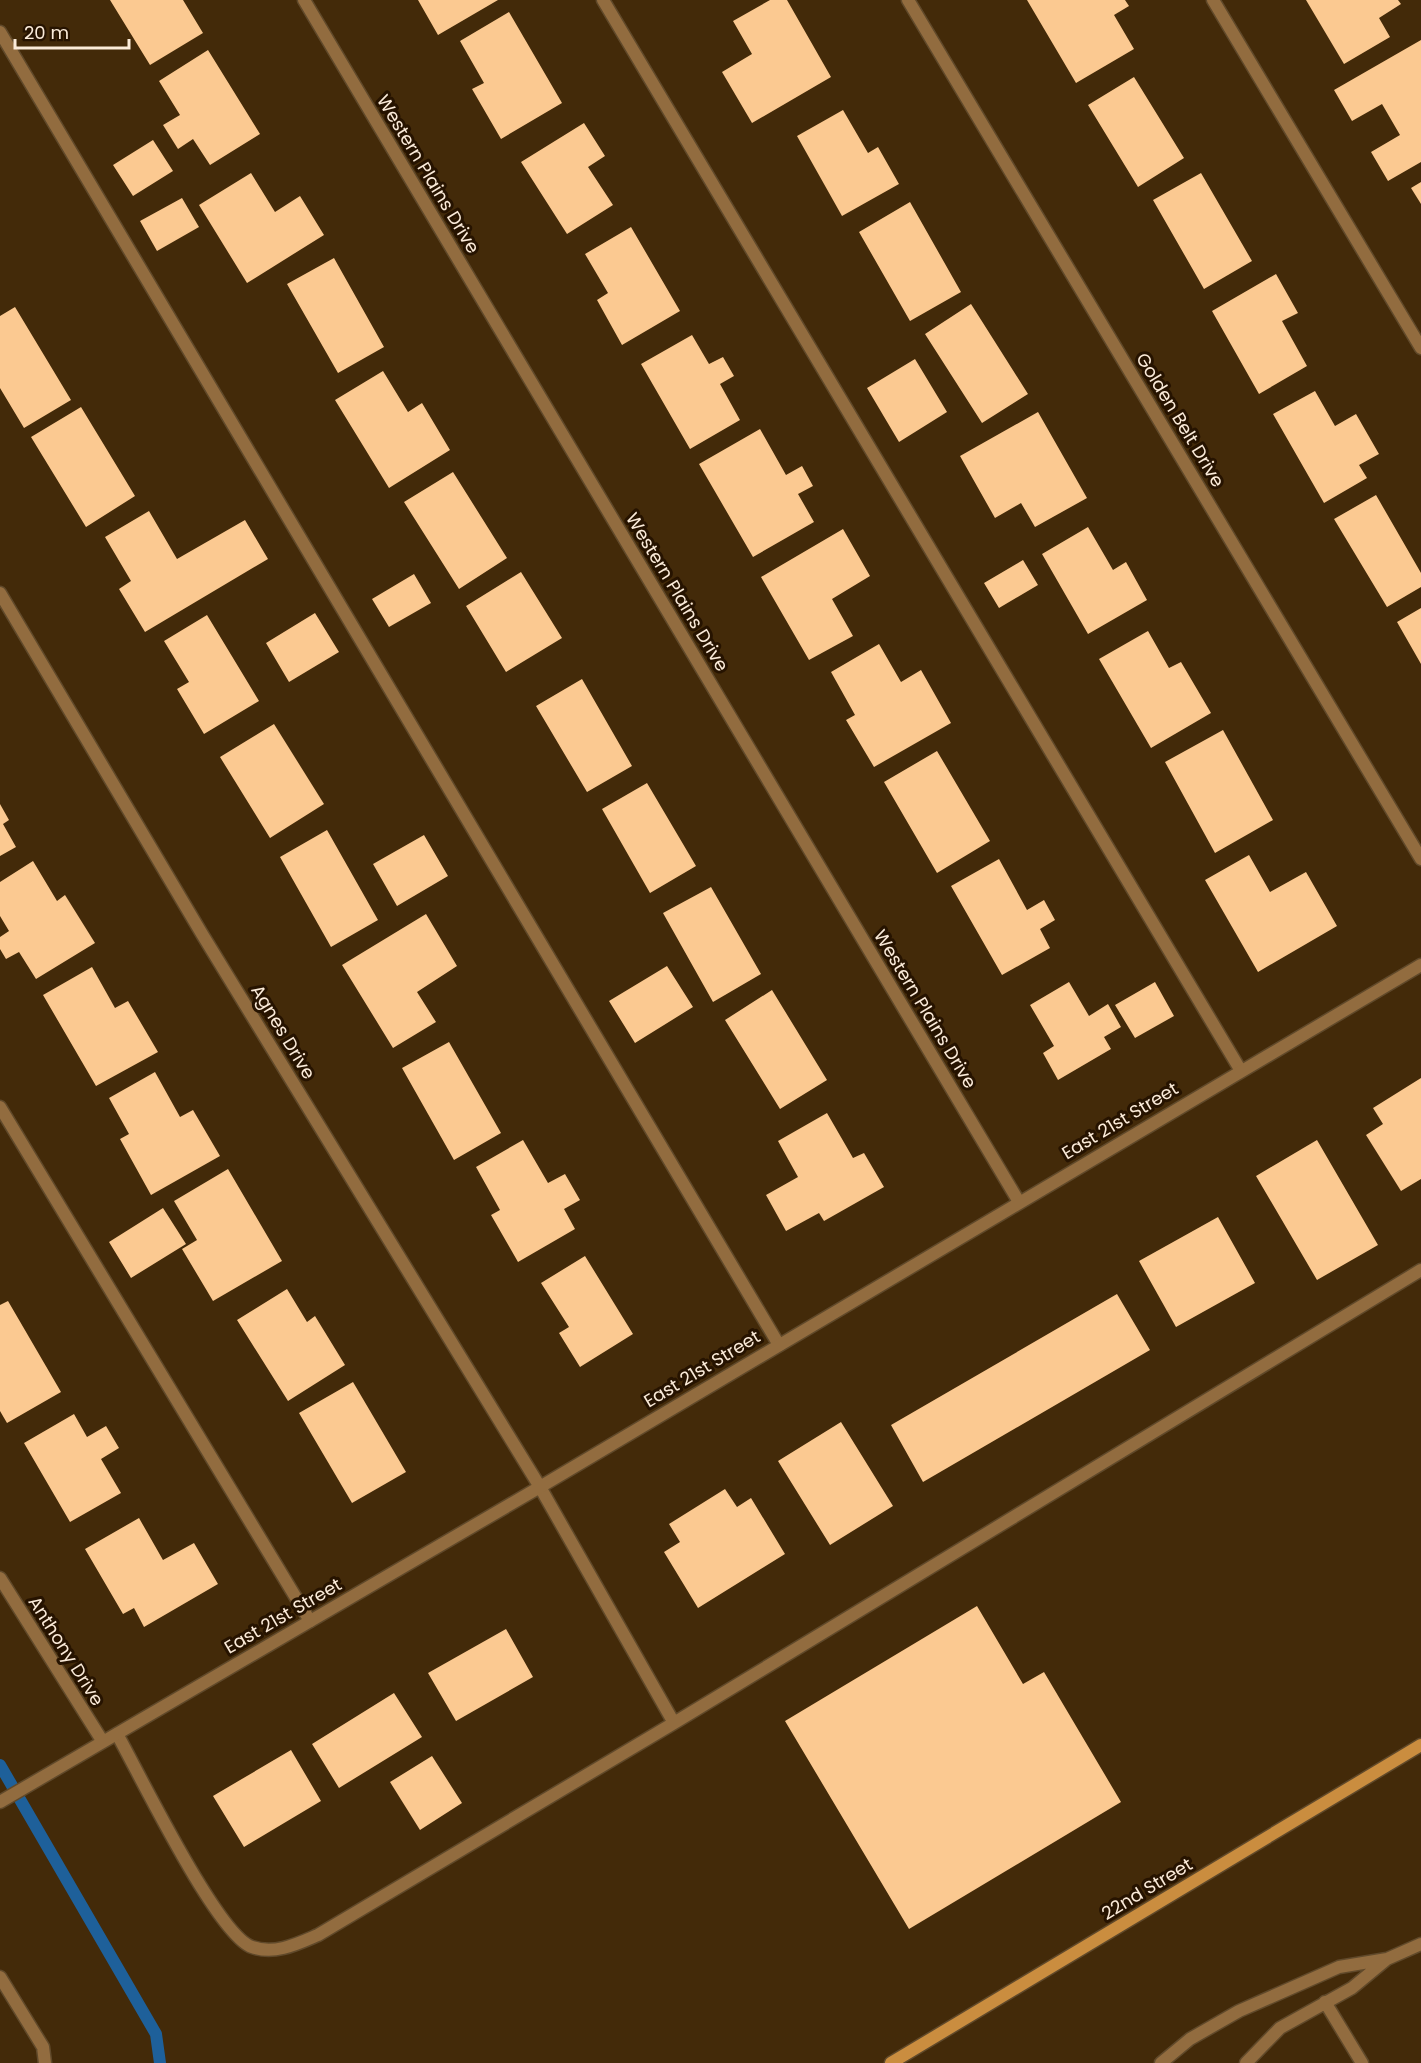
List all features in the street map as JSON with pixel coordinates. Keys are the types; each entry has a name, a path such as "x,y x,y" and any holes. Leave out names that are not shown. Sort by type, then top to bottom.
{"street":[{"name":"Western Plains Drive","path":"304,0 1019,1202"},
{"path":"603,0 1240,1071"},
{"name":"Golden Belt Drive","path":"908,0 1421,859"},
{"path":"1213,0 1421,348"},
{"path":"0,32 779,1345"},
{"name":"Agnes Drive","path":"0,593 208,945 540,1487 675,1723"},
{"name":"East 21st Street","path":"0,1802 540,1487 1421,964"},
{"path":"0,1107 310,1621"},
{"path":"117,1734 215,1910 237,1938 250,1946 268,1950 284,1948 318,1935 675,1723 1421,1270"},
{"name":"Anthony Drive","path":"0,1578 103,1742"},
{"name":"22nd Street","path":"891,2063 1421,1745"},
{"path":"1161,2063 1190,2038 1239,2011 1339,1967 1387,1959 1421,1944"},
{"path":"1246,2063 1280,2028 1352,1988 1387,1959"},
{"path":"0,1977 43,2047 45,2063"},
{"path":"1325,2002 1362,2063"}],"building":[{"path":"110,0 183,0 203,33 150,65"},
{"path":"418,0 498,0 438,35"},
{"path":"770,0 787,0 831,77 752,123 722,72 752,54 733,21"},
{"path":"1027,0 1125,0 1129,6 1114,15 1134,49 1076,83"},
{"path":"1306,0 1398,0 1401,4 1379,18 1390,37 1344,64"},
{"path":"509,12 562,103 501,139 472,89 484,83 460,41"},
{"path":"1421,40 1421,162 1388,181 1371,152 1400,135 1382,104 1352,121 1334,90"},
{"path":"208,50 260,134 210,165 193,139 178,149 163,125 180,115 159,81"},
{"path":"1134,77 1184,158 1138,187 1088,105"},
{"path":"843,110 868,153 878,147 899,184 842,216 797,136"},
{"path":"584,123 605,156 588,167 613,205 567,234 521,162"},
{"path":"153,140 173,171 133,196 113,165"},
{"path":"251,173 275,212 300,196 324,235 247,283 199,205"},
{"path":"1201,173 1252,261 1204,289 1153,200"},
{"path":"1421,182 1421,204 1411,188"},
{"path":"182,198 199,227 157,251 140,221"},
{"path":"910,202 961,292 910,321 859,232"},
{"path":"631,227 680,311 622,345 597,300 608,293 585,254"},
{"path":"334,258 384,347 338,373 287,284"},
{"path":"1276,274 1298,313 1282,321 1307,366 1259,394 1212,311"},
{"path":"971,304 1028,394 982,423 925,334"},
{"path":"15,307 71,400 24,428 0,388 0,316"},
{"path":"692,335 709,364 723,357 734,376 720,384 740,420 690,449 641,364"},
{"path":"915,359 947,412 899,442 867,388"},
{"path":"383,371 408,412 422,403 450,450 389,488 335,400"},
{"path":"1315,391 1335,426 1356,414 1379,454 1359,465 1367,478 1324,503 1273,414"},
{"path":"81,407 135,496 86,527 31,437"},
{"path":"1038,412 1087,498 1035,527 1021,503 995,518 960,456"},
{"path":"760,429 786,475 802,466 813,486 798,494 814,522 753,557 699,464"},
{"path":"453,472 507,558 459,589 404,502"},
{"path":"1376,495 1421,573 1421,587 1387,607 1334,519"},
{"path":"149,511 177,559 245,520 268,559 145,632 119,589 131,581 105,537"},
{"path":"1088,527 1113,570 1126,562 1147,600 1088,634 1042,554"},
{"path":"843,529 870,576 832,599 853,636 809,660 761,577"},
{"path":"1023,560 1038,585 999,608 984,583"},
{"path":"521,572 562,638 506,672 466,606"},
{"path":"414,574 431,603 389,627 372,599"},
{"path":"1421,608 1421,664 1397,622"},
{"path":"315,613 339,652 289,682 266,643"},
{"path":"207,615 259,701 204,734 177,689 189,682 164,641"},
{"path":"1148,631 1169,668 1181,662 1211,713 1151,748 1099,659"},
{"path":"879,644 901,682 921,670 951,723 874,767 846,720 855,715 831,672"},
{"path":"582,679 632,766 587,792 536,706"},
{"path":"274,724 324,804 270,838 220,757"},
{"path":"1223,730 1273,820 1215,853 1165,762"},
{"path":"937,751 990,841 937,873 884,782"},
{"path":"647,783 696,866 650,893 602,809"},
{"path":"0,804 9,820 3,824 16,847 0,856"},
{"path":"327,830 378,920 331,947 280,857"},
{"path":"424,835 448,876 397,906 373,864"},
{"path":"1249,855 1270,892 1306,872 1337,926 1258,972 1205,880"},
{"path":"999,859 1027,910 1044,900 1055,920 1040,929 1050,948 1002,975 951,886"},
{"path":"33,861 57,901 65,895 95,943 36,979 19,952 6,959 0,949 0,937 9,931 0,916 0,882"},
{"path":"711,887 761,974 713,1002 663,913"},
{"path":"426,914 457,966 417,992 436,1022 393,1048 342,965"},
{"path":"667,966 693,1007 635,1043 609,1001"},
{"path":"92,967 115,1008 128,1001 158,1052 96,1086 43,995"},
{"path":"1069,982 1089,1016 1108,1004 1121,1027 1104,1037 1111,1049 1058,1080 1043,1053 1054,1046 1030,1005"},
{"path":"1155,982 1174,1016 1135,1038 1115,1005"},
{"path":"772,990 827,1080 780,1109 725,1020"},
{"path":"449,1042 501,1133 454,1160 402,1068"},
{"path":"155,1072 180,1117 193,1110 220,1156 151,1195 120,1139 129,1134 109,1098"},
{"path":"1421,1078 1421,1179 1401,1191 1366,1135 1383,1124 1373,1108"},
{"path":"827,1113 853,1158 864,1153 884,1187 824,1221 819,1213 786,1231 766,1195 798,1177 778,1141"},
{"path":"523,1140 548,1183 565,1174 580,1200 564,1209 575,1229 518,1262 491,1215 500,1210 476,1167"},
{"path":"1317,1140 1378,1245 1317,1280 1256,1176"},
{"path":"228,1169 282,1261 213,1301 182,1249 197,1240 174,1201"},
{"path":"163,1208 186,1244 131,1278 109,1242"},
{"path":"1218,1217 1255,1283 1176,1327 1139,1261"},
{"path":"585,1256 633,1334 580,1367 559,1333 569,1327 541,1283"},
{"path":"287,1289 307,1322 315,1316 345,1365 288,1401 237,1320"},
{"path":"1117,1294 1150,1350 923,1482 891,1425"},
{"path":"8,1301 61,1392 7,1423 0,1411 0,1305"},
{"path":"353,1382 406,1472 352,1503 299,1413"},
{"path":"74,1414 87,1437 106,1426 119,1448 101,1459 121,1493 70,1522 24,1443"},
{"path":"841,1422 893,1506 830,1545 778,1461"},
{"path":"725,1489 737,1507 751,1498 785,1554 698,1608 664,1552 680,1542 669,1524"},
{"path":"139,1518 163,1560 194,1543 218,1584 144,1627 134,1608 123,1614 85,1549"},
{"path":"977,1606 1023,1684 1044,1672 1121,1802 909,1929 785,1721"},
{"path":"506,1629 533,1677 456,1721 428,1673"},
{"path":"394,1693 422,1737 339,1788 312,1744"},
{"path":"291,1750 321,1801 244,1847 213,1796"},
{"path":"432,1756 462,1803 420,1830 390,1782"}],"waterway":[{"path":"0,1765 156,2034 160,2063"}]}
